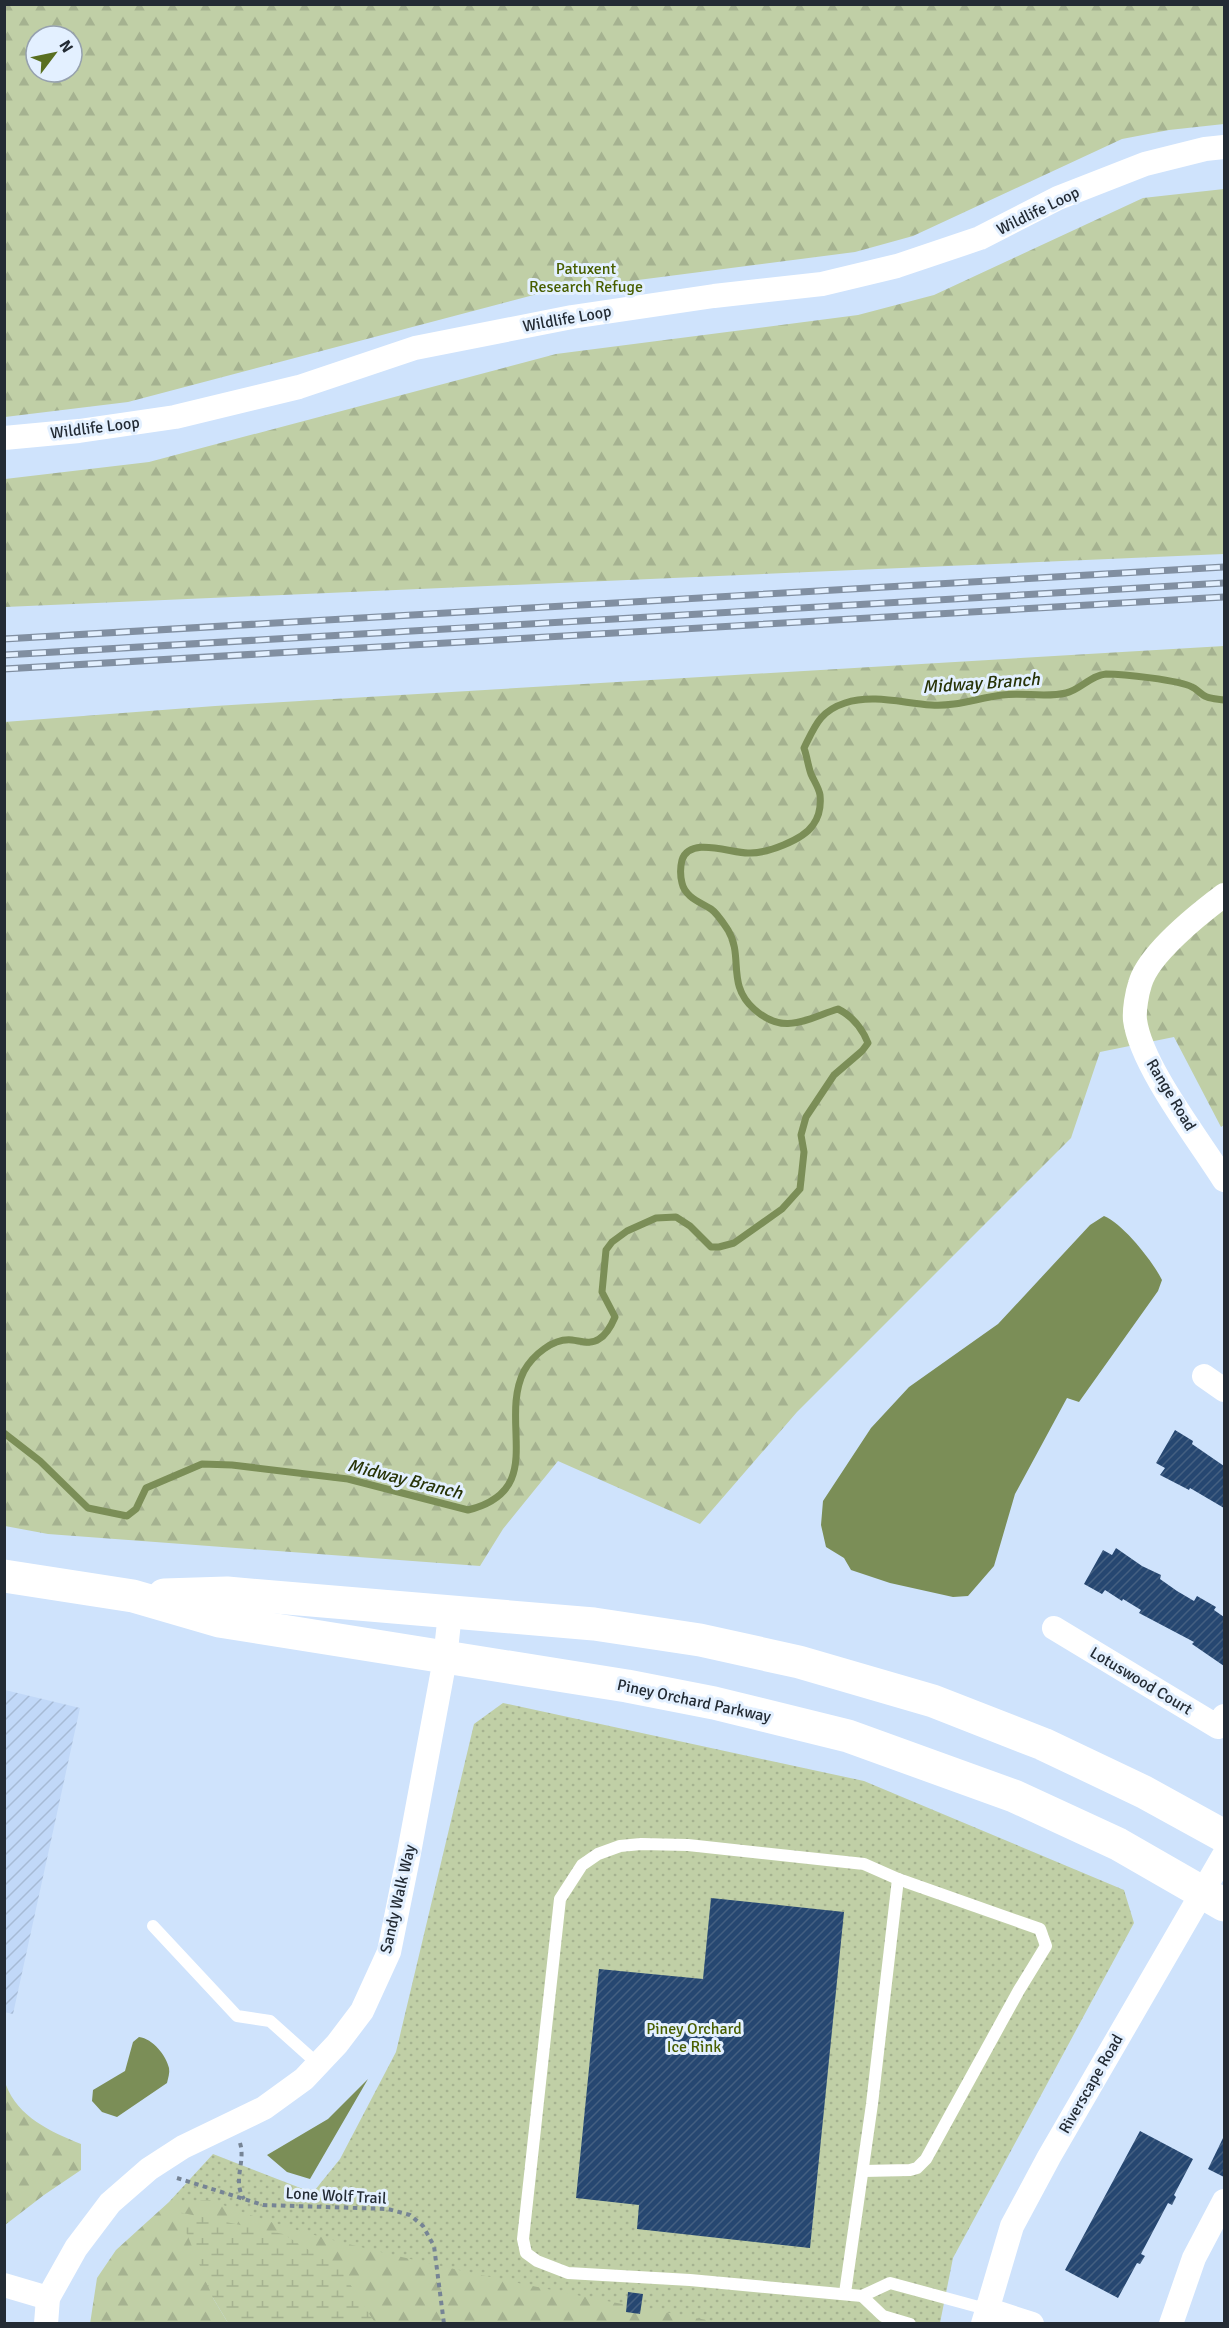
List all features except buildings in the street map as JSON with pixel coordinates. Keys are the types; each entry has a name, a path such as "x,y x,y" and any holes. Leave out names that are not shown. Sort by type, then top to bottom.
{"street":[{"name":"Wildlife Loop","path":"4,438 79,431 175,417 299,387 415,348 572,317 714,296 822,284 897,266 980,238 1058,198 1145,164 1205,149 1224,147"},
{"name":"Range Road","path":"1224,895 1198,914 1159,952 1140,982 1135,1019 1146,1054 1169,1096 1224,1180"},
{"path":"1204,1376 1224,1390"},
{"name":"Piney Orchard Parkway","path":"4,1576 133,1596 219,1621 445,1659 627,1686 848,1736 1014,1796 1118,1844 1214,1898"},
{"name":"Piney Orchard Parkway","path":"133,1596 227,1593 606,1626 700,1640 799,1662 933,1701 1043,1744 1144,1792 1224,1836"},
{"name":"Sandy Walk Way","path":"46,2324 48,2298 76,2248 110,2203 149,2169 183,2147 264,2108 304,2079 337,2044 362,2011 389,1952 445,1659 450,1613"},
{"name":"Lotuswood Court","path":"1054,1628 1218,1727 1224,1716"},
{"name":"Riverscape Road","path":"985,2316 1017,2216 1049,2157 1214,1898 1224,1855"},
{"path":"1171,2324 1194,2258 1222,2212"},
{"path":"4,2285 48,2298"},
{"path":"985,2316 1032,2324"}],"lane":[{"path":"863,2171 917,2168 926,2159 1019,1990 1046,1946 1040,1929 898,1879 864,1864 688,1845 641,1844 620,1846 598,1854 582,1865 560,1899 523,2239 526,2253 537,2261 568,2273 690,2280 862,2296 883,2316 910,2324"},
{"path":"845,2293 863,2171 898,1879"},
{"path":"153,1926 237,2016 270,2021 318,2064"},
{"path":"862,2296 890,2283 985,2316"}],"path":[{"path":"231,2124 243,2153 238,2181 240,2192 245,2199"},
{"name":"Lone Wolf Trail","path":"149,2169 263,2205 388,2210 410,2215 423,2226 434,2246 444,2324"}],"shaded area":[{"path":"1104,1216 1112,1220 1136,1243 1162,1280 1158,1291 1079,1402 1067,1398 1015,1494 994,1566 968,1596 953,1597 890,1583 851,1570 844,1558 826,1547 821,1525 823,1501 871,1428 909,1387 998,1324 1090,1225"},
{"path":"5,1690 80,1708 13,2014 4,2012"},
{"path":"139,2037 154,2044 165,2058 169,2070 167,2083 117,2117 102,2112 92,2101 93,2090 125,2071 133,2042"},
{"path":"368,2079 310,2179 287,2172 267,2155 328,2119"}],"green space":[{"name":"Patuxent Research Refuge","path":"4,5 1224,5 1224,124 1169,130 1122,139 913,236 855,252 545,292 128,402 5,417"},
{"path":"1224,189 1224,554 5,607 5,479 149,462 556,354 858,315 934,295 1143,198"},
{"path":"1224,646 1224,1125 1221,1127 1174,1037 1100,1052 1071,1138 797,1412 700,1524 558,1461 503,1529 480,1566 48,1534 5,1526 4,722 215,706"},
{"name":"Piney Orchard Ice Rink","path":"503,1703 864,1781 1124,1890 1134,1923 953,2258 940,2323 277,2323 169,2202 213,2154 303,2189 315,2190 340,2159 396,2052 474,1724"},
{"path":"4,2077 11,2096 27,2115 58,2134 81,2144 81,2170 5,2225"},
{"path":"210,2200 292,2229 375,2251 540,2288 722,2323 375,2323 340,2270 213,2298 228,2323 90,2324 97,2278 116,2250 169,2202"},
{"path":"178,2212 283,2234 341,2270 375,2323 228,2323 213,2298"}],"waterway":[{"name":"Midway Branch","path":"4,1433 40,1461 88,1508 127,1516 136,1509 146,1488 202,1464 232,1465 348,1479 468,1510 492,1500 507,1487 514,1471 517,1391 528,1365 544,1349 558,1342 565,1340 596,1341 604,1335 614,1320 615,1317 602,1292 606,1250 612,1242 627,1231 656,1218 676,1217 690,1226 711,1247 719,1247 734,1243 782,1209 800,1189 804,1152 801,1135 806,1117 834,1075 868,1043 856,1023 838,1009 805,1021 785,1024 775,1022 754,1009 740,990 735,950 728,930 713,911 694,899 684,888 681,869 686,853 702,847 756,853 784,845 808,831 817,818 820,795 804,748 819,720 830,710 845,703 877,699 940,705 958,704 1010,694 1058,694 1071,691 1095,677 1106,674 1137,676 1185,684 1207,697 1224,700"}],"railway":[{"path":"4,639 1224,567"},
{"path":"4,655 1224,583"},
{"path":"4,669 1224,597"}]}
